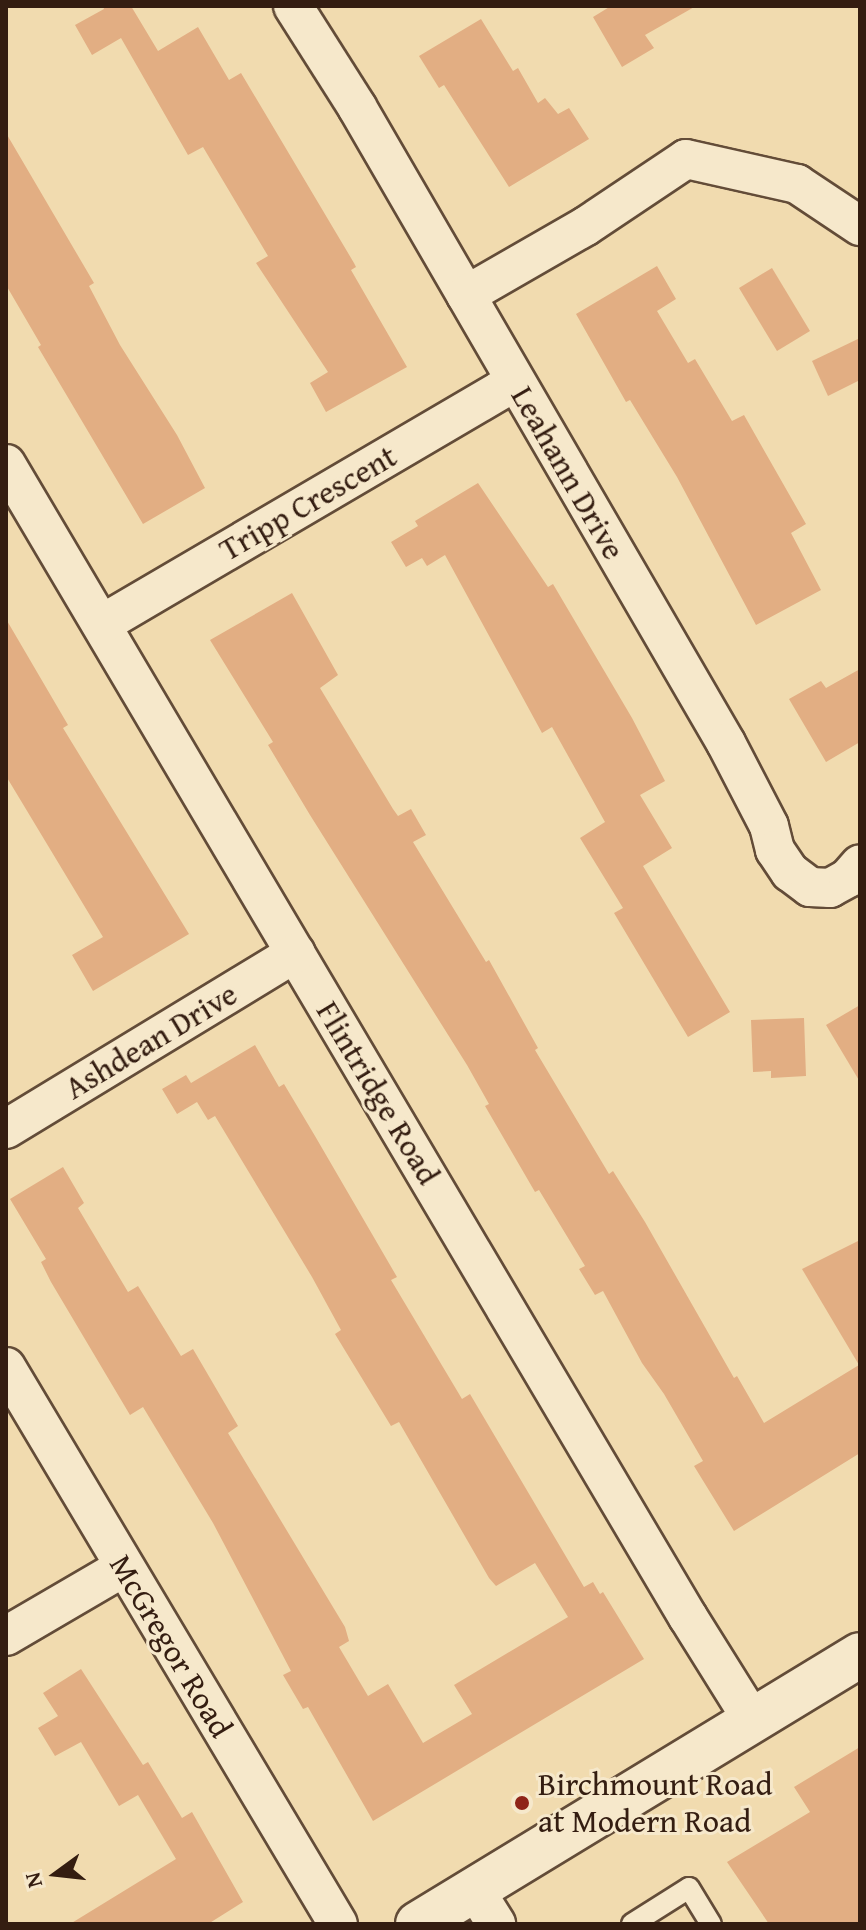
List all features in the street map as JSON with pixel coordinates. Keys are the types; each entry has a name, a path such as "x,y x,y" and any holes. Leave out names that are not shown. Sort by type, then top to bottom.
{"main road":[{"path":"418,1924 485,1907 753,1721 860,1655"}],"street":[{"name":"Leahann Drive","path":"293,6 357,107 726,743 769,826 775,850 782,861 810,887 830,888 848,878 860,864"},
{"path":"466,295 586,226 686,159 797,184 860,226"},
{"name":"Tripp Crescent","path":"102,624 515,382"},
{"name":"Flintridge Road","path":"6,464 688,1617 753,1721"},
{"name":"Ashdean Drive","path":"6,1129 296,953"},
{"name":"McGregor Road","path":"6,1367 338,1924"},
{"path":"6,1636 124,1567"}],"lane":[{"path":"632,1924 689,1888 711,1924"}],"building":[{"path":"103,6 131,6 158,51 198,27 229,80 241,73 354,263 356,267 351,270 407,367 326,412 310,383 328,372 256,263 268,256 203,147 188,155 121,38 92,55 75,25 104,9"},
{"path":"611,6 696,6 645,35 654,48 622,67 593,17"},
{"path":"481,19 513,71 518,68 538,103 545,98 558,114 569,108 589,139 509,187 444,85 439,88 419,56"},
{"path":"6,133 94,283 89,286 120,345 177,435 205,488 143,524 38,347 41,345 6,285"},
{"path":"657,266 676,299 657,311 688,363 695,359 732,421 744,415 806,524 791,533 821,590 756,625 677,477 630,400 626,402 576,314"},
{"path":"772,268 810,331 777,351 739,288"},
{"path":"860,338 860,380 828,396 812,361"},
{"path":"478,483 548,587 553,584 632,718 665,781 640,795 672,848 643,866 730,1012 688,1037 614,913 623,908 580,838 605,822 552,727 542,733 445,555 427,566 422,558 406,567 391,542 418,526 415,521"},
{"path":"292,593 338,675 320,688 398,816 411,809 426,835 413,842 486,962 489,960 538,1048 535,1050 609,1174 613,1171 645,1222 734,1378 737,1376 764,1423 859,1365 802,1269 860,1240 860,1453 734,1531 694,1466 703,1461 664,1394 642,1363 603,1291 595,1295 579,1269 585,1266 539,1190 535,1192 485,1106 489,1104 467,1065 310,815 268,745 273,742 210,640"},
{"path":"6,619 68,725 63,728 189,934 93,991 72,955 103,937 6,776"},
{"path":"860,669 860,742 826,762 789,699 821,681 826,688"},
{"path":"860,1005 860,1082 826,1025"},
{"path":"804,1018 806,1076 771,1078 771,1071 753,1072 751,1020"},
{"path":"255,1045 279,1087 284,1084 315,1136 397,1277 391,1280 462,1399 470,1394 584,1587 593,1582 600,1594 603,1592 644,1659 373,1821 308,1707 303,1709 283,1675 291,1671 213,1523 143,1407 130,1415 51,1282 41,1262 46,1259 10,1199 63,1167 84,1203 78,1208 128,1292 138,1286 181,1356 193,1349 238,1426 228,1433 345,1627 349,1641 339,1647 368,1696 388,1684 423,1743 472,1714 454,1685 568,1617 535,1563 496,1586 489,1578 399,1422 391,1426 335,1334 341,1330 312,1277 215,1116 208,1120 197,1102 177,1114 162,1089 186,1075 191,1083"},
{"path":"81,1669 143,1765 148,1762 182,1818 192,1812 243,1902 208,1924 70,1924 176,1859 138,1795 119,1806 81,1742 55,1756 38,1728 58,1716 43,1693"},
{"path":"860,1747 860,1924 769,1924 727,1862 810,1812 794,1787"}],"place":[{"name":"Birchmount Road at Modern Road","path":"522,1803"}]}
